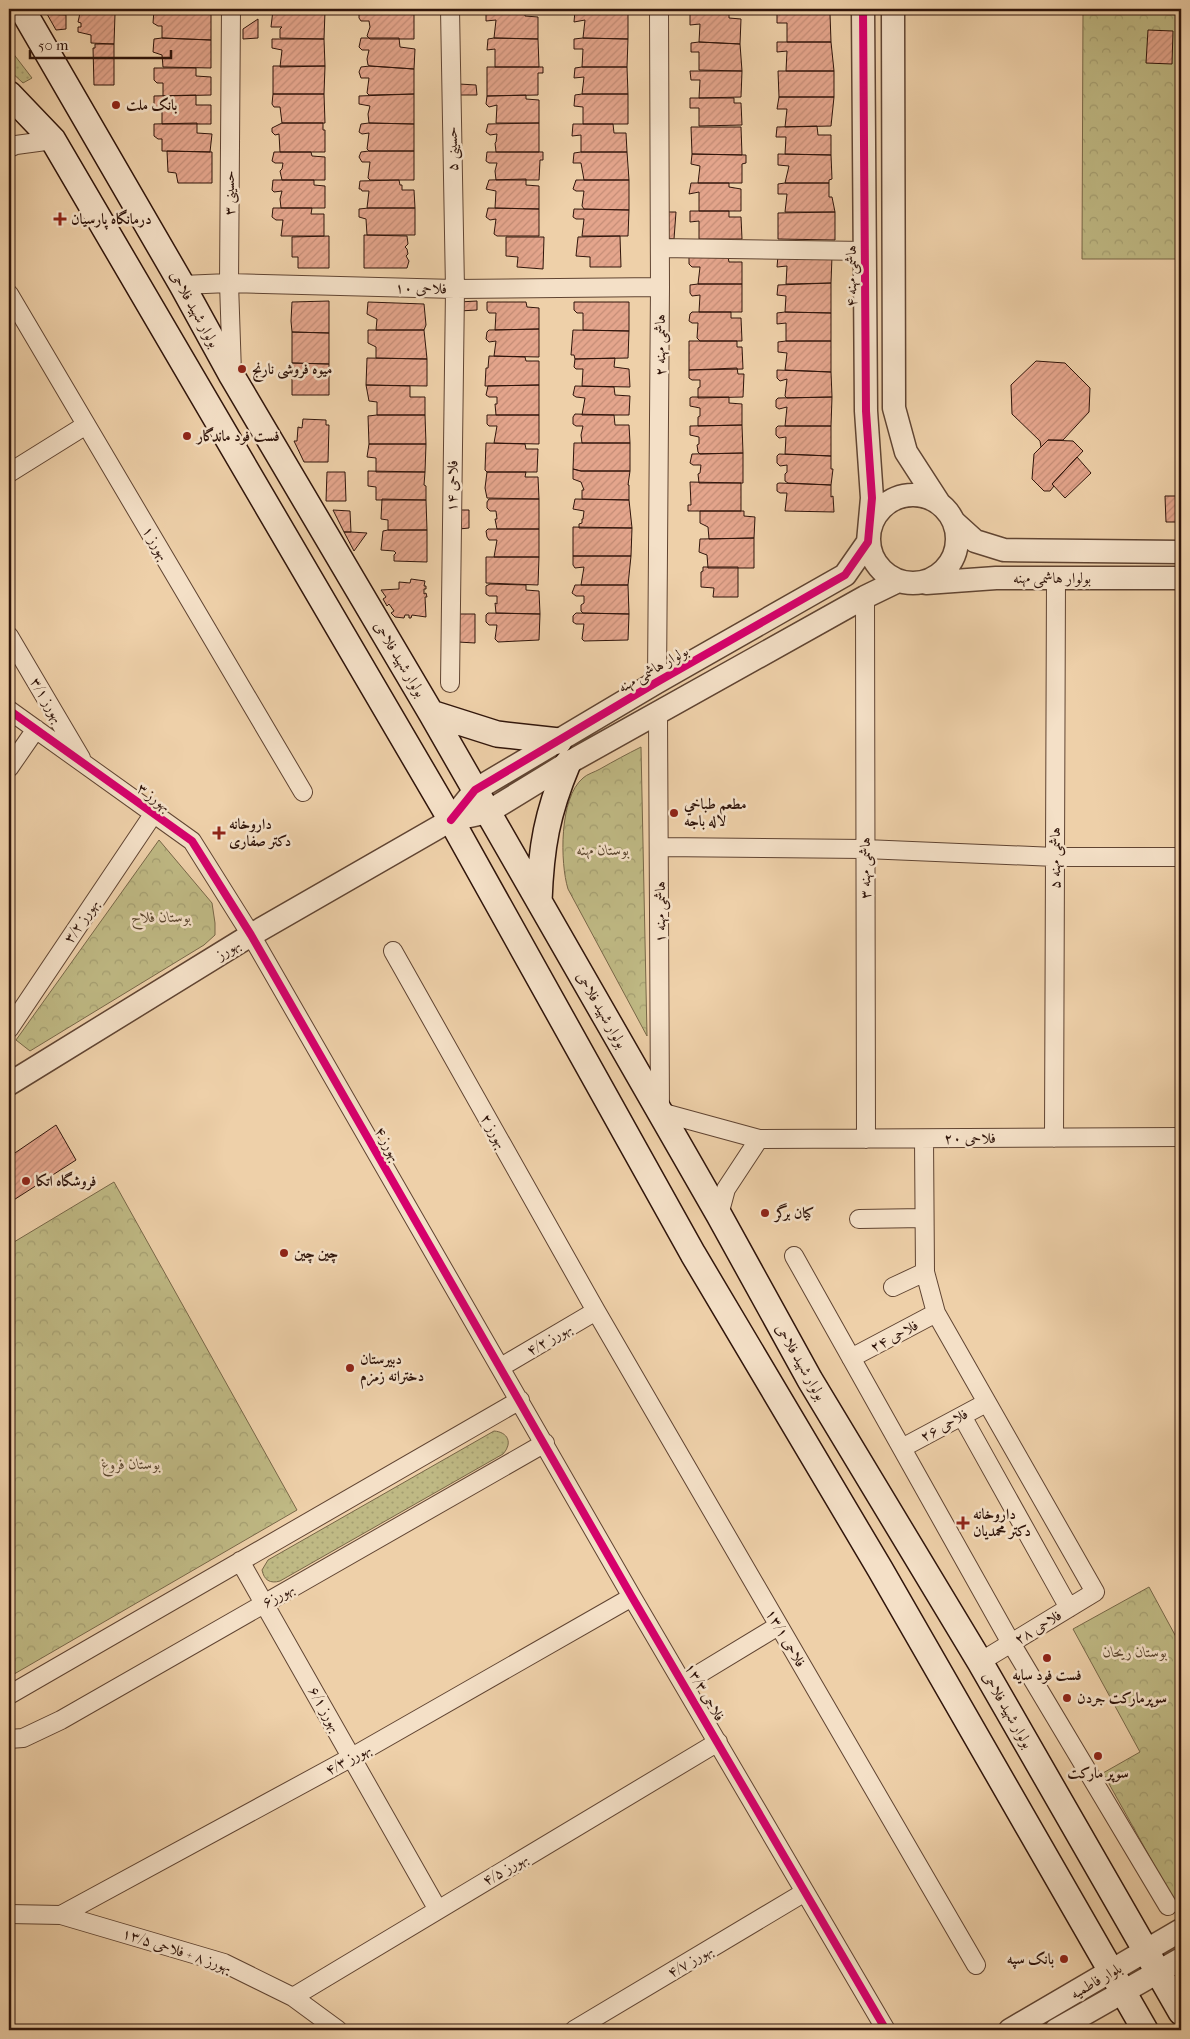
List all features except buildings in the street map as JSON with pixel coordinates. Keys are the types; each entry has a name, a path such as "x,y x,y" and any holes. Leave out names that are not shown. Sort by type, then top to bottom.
{"main road":[{"name":"بولوار شهید فلاحی","path":"22,9 182,284 232,376 432,713 719,1215 810,1380 980,1662 1181,2012"},
{"path":"9,94 53,140 451,820 688,1245 880,1569 1145,2030"},
{"path":"432,713 497,734 563,752 541,859 539,901"}],"street":[{"name":"حسینی ۳","path":"231,9 229,283 232,376"},
{"name":"حسینی ۵","path":"450,9 455,289"},
{"name":"هاشمی مهنه ۲","path":"657,682 660,287 659,9"},
{"name":"هاشمی مهنه ۴","path":"863,9 866,411 872,498 868,542"},
{"path":"894,9 894,408 906,452 939,503 954,522 957,548 944,570 922,583 898,581 877,566 868,542 874,518 891,500 915,494 939,503"},
{"path":"9,148 16,144 53,140"},
{"path":"660,248 865,251"},
{"name":"فلاحی ۱۰","path":"182,284 229,283 455,289 660,287"},
{"name":"فلاحی ۱۴","path":"450,683 455,289"},
{"name":"بهورز ۱","path":"9,294 303,792"},
{"path":"9,473 86,425"},
{"name":"بولوار هاشمی مهنه","path":"954,522 975,541 1004,550 1181,552"},
{"name":"بولوار هاشمی مهنه","path":"451,820 488,812 563,752 657,682 845,575 868,542"},
{"name":"بولوار هاشمی مهنه","path":"922,583 996,578 1181,578"},
{"name":"هاشمی مهنه ۵","path":"1054,1138 1056,578"},
{"name":"بولوار هاشمی مهنه","path":"451,820 475,790 658,712 865,597 898,581"},
{"name":"هاشمی مهنه ۳","path":"865,597 866,1139"},
{"name":"بهورز ۳/۱","path":"9,636 84,764"},
{"name":"بهورز ۳","path":"9,710 192,841 250,935"},
{"name":"هاشمی مهنه ۱","path":"658,712 660,1112"},
{"path":"9,768 36,729"},
{"name":"بهورز ۳/۲","path":"9,1029 154,814"},
{"name":"بهورز","path":"9,1084 250,935 451,820"},
{"path":"660,847 865,850 1055,857 1181,857"},
{"name":"بهورز ۴","path":"250,935 501,1367"},
{"name":"بهورز ۲","path":"393,952 596,1310"},
{"name":"فلاحی ۲۰","path":"660,1112 759,1139 1181,1137"},
{"path":"719,1215 726,1189 759,1139"},
{"path":"924,1139 925,1272 936,1313 986,1403"},
{"path":"858,1219 924,1218"},
{"path":"794,1256 1011,1643 1168,1906"},
{"path":"893,1287 925,1272"},
{"name":"بهورز ۴/۲","path":"501,1367 596,1310"},
{"name":"فلاحی ۱۳/۱","path":"596,1310 976,1965"},
{"name":"فلاحی ۲۴","path":"851,1358 936,1313"},
{"name":"فلاحی ۱۳/۳","path":"501,1367 632,1597 886,2030"},
{"path":"9,1696 520,1400"},
{"name":"فلاحی ۲۸","path":"980,1662 1095,1592 986,1403"},
{"name":"فلاحی ۲۶","path":"902,1448 986,1403"},
{"path":"962,1416 1070,1608"},
{"name":"بهورز۶","path":"9,1739 23,1738 61,1720 545,1443"},
{"name":"بهورز ۶/۱","path":"240,1561 438,1910"},
{"name":"بهورز ۴/۳","path":"61,1915 352,1757 632,1597"},
{"path":"684,1683 778,1626"},
{"name":"بهورز ۴/۵","path":"293,1998 718,1742"},
{"name":"بهورز ۴/۷","path":"574,2030 805,1892"},
{"path":"9,1914 61,1915"},
{"name":"بهورز ۸ + فلاحی ۱۳/۵","path":"61,1915 224,1963 293,1998 338,2030"},
{"name":"بلوار فاطمیه","path":"1010,2030 1117,1982 1153,1962 1181,1930"},
{"name":"بلوار فاطمیه","path":"1153,1962 1181,1959"},
{"name":"بلوار فاطمیه","path":"1056,2030 1117,1982"}],"green space":[{"path":"1083,9 1181,9 1181,259 1082,259"},
{"path":"9,48 32,78 23,83 9,70"},
{"name":"بوستان مهنه","path":"641,747 647,1036 568,889 565,878 563,848 566,815 569,800 575,787 587,775"},
{"name":"بوستان فلاح","path":"159,840 212,903 215,935 204,945 30,1051 16,1040"},
{"name":"بوستان فروغ","path":"114,1182 297,1510 9,1677 9,1245"},
{"path":"494,1431 503,1433 506,1436 508,1446 503,1454 280,1581 270,1581 264,1576 262,1570 268,1560"},
{"name":"بوستان ریحان","path":"1149,1587 1181,1646 1181,1901 1176,1904 1103,1773 1140,1752 1073,1629"}],"cycle path":[{"path":"451,820 475,790 657,682 845,575 868,542 872,498 866,411 863,9"},
{"path":"9,710 192,841 251,935 632,1597 886,2030"}],"place":[{"name":"بانک ملت","path":"116,105"},
{"name":"درمانگاه پارسیان","path":"60,219"},
{"name":"میوه فروشی نارنج","path":"242,369"},
{"name":"فست فود ماندگار","path":"187,436"},
{"name":"مطعم طباخي لاله باجه","path":"674,813"},
{"name":"داروخانه دکتر صفاری","path":"219,833"},
{"name":"فروشگاه اتکا","path":"26,1181"},
{"name":"کیان برگر","path":"765,1213"},
{"name":"چین چین","path":"284,1253"},
{"name":"دبیرستان دخترانه زمزم","path":"350,1368"},
{"name":"داروخانه دکتر محمدیان","path":"963,1523"},
{"name":"فست فود سایه","path":"1047,1658"},
{"name":"سوپرمارکت جردن","path":"1067,1698"},
{"name":"سوپر مارکت","path":"1098,1756"},
{"name":"بانک سپه","path":"1064,1959"}]}
